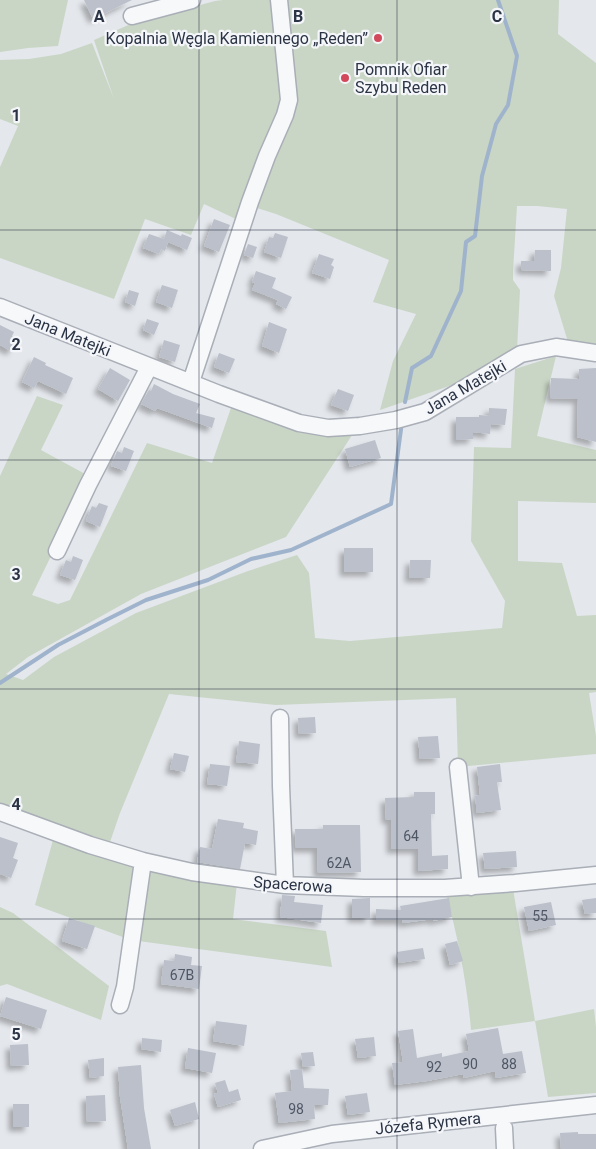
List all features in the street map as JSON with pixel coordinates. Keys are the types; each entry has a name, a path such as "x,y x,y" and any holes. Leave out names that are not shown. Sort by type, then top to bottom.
{"street":[{"path":"132,16 192,0"},
{"path":"191,382 250,202 285,115 289,100 279,0"},
{"name":"Jana Matejki","path":"0,306 219,394 299,423 328,428 360,426 396,420 425,412 521,354 556,348 596,354"},
{"path":"57,551 88,485 150,367"},
{"path":"280,718 285,885"},
{"path":"458,767 471,887"},
{"name":"Spacerowa","path":"0,812 143,861 192,872 285,885 445,888 596,875"},
{"path":"120,1005 125,987 143,861"},
{"name":"Józefa Rymera","path":"262,1149 292,1146 332,1134 596,1104"},
{"path":"504,1128 505,1149"}],"green space":[{"path":"0,0 68,0 58,46 0,52"},
{"path":"223,0 559,0 558,34 596,63 596,346 568,342 554,296 561,268 567,209 517,206 513,280 520,290 517,350 455,384 380,410 393,361 416,314 373,302 389,260 257,208 276,152 238,220 204,204 191,235 145,219 114,299 0,258 0,167 18,126 0,119 0,60 29,59 61,54 92,43 114,99 94,40 133,23"},
{"path":"556,356 537,436 596,450 596,503 518,501 518,561 562,563 577,616 596,615 596,692 589,693 596,736 596,754 458,767 456,698 276,705 169,694 110,842 0,805 0,476 37,396 63,405 41,450 87,475 32,595 58,604 70,600 147,443 212,463 232,405 319,435 354,432 286,537 141,594 28,657 6,674 23,680 54,657 136,613 248,571 297,555 309,573 315,638 350,641 502,628 505,601 471,541 474,447 511,448 515,369"},
{"path":"53,840 237,883 233,919 326,931 332,967 131,940 35,905"},
{"path":"513,889 535,1021 471,1030 462,961 446,893"},
{"path":"0,907 13,913 109,986 101,1020 7,984 0,986"},
{"path":"594,1009 596,1027 596,1093 548,1097 535,1021"}],"building":[{"path":"84,0 132,0 93,19"},
{"path":"214,219 230,225 219,252 204,246"},
{"path":"167,230 192,238 187,250 168,242 165,251 161,249 159,254 143,248 149,234 164,239"},
{"path":"275,233 288,237 281,258 264,252 269,237 273,238"},
{"path":"248,244 257,247 253,258 244,255"},
{"path":"535,250 551,250 551,271 521,270 521,261 534,261"},
{"path":"319,254 334,259 331,265 334,267 330,279 312,273"},
{"path":"256,271 276,278 272,288 292,297 286,309 276,304 278,300 252,290 255,283 252,282"},
{"path":"162,285 178,290 172,308 156,302"},
{"path":"129,290 139,293 135,306 125,302"},
{"path":"147,319 159,323 154,335 143,330"},
{"path":"269,322 287,329 279,353 262,346"},
{"path":"0,325 14,332 12,336 18,339 11,351 0,345"},
{"path":"164,340 180,345 175,362 159,357"},
{"path":"219,353 235,359 229,373 214,367"},
{"path":"34,357 46,363 45,365 73,378 66,394 38,381 34,388 22,382"},
{"path":"110,368 130,380 118,401 98,389"},
{"path":"596,368 596,442 577,437 578,399 550,398 551,378 579,379 579,369"},
{"path":"154,384 173,394 200,404 196,413 215,418 212,428 157,408 155,411 141,404"},
{"path":"338,389 354,395 348,411 331,405"},
{"path":"489,408 507,409 505,425 491,424 490,434 473,432 473,439 456,440 456,417 489,416"},
{"path":"375,440 381,458 350,467 345,449"},
{"path":"124,447 134,451 126,471 111,466 117,451 122,453"},
{"path":"99,503 108,506 100,527 86,521 92,506 96,508"},
{"path":"344,548 373,548 373,572 344,572"},
{"path":"73,556 83,560 75,580 60,575 66,560 71,562"},
{"path":"410,560 431,560 430,578 409,578"},
{"path":"315,717 316,733 299,734 298,718"},
{"path":"438,736 440,758 420,759 418,737"},
{"path":"239,741 260,744 258,764 236,762"},
{"path":"174,753 189,756 185,772 170,769"},
{"path":"210,764 230,766 227,786 207,784"},
{"path":"500,764 502,782 497,782 501,810 477,813 475,796 480,795 477,767"},
{"path":"414,792 435,792 435,814 431,814 432,856 448,855 448,869 418,871 418,849 391,849 391,819 386,820 385,798 414,797"},
{"path":"218,819 244,823 243,828 258,831 256,845 245,843 240,869 197,862 200,847 212,849"},
{"path":"323,825 360,825 361,872 318,873 317,848 296,848 295,829 323,829"},
{"path":"0,837 18,843 13,858 18,860 11,878 0,874"},
{"path":"516,851 517,867 485,869 483,853"},
{"path":"282,895 295,896 294,902 323,905 321,923 280,917"},
{"path":"370,898 370,918 352,918 352,899"},
{"path":"449,898 452,917 433,921 433,919 403,923 402,920 376,920 376,909 401,910 400,906"},
{"path":"596,898 596,913 585,914 582,900"},
{"path":"551,902 556,925 529,931 524,907"},
{"path":"69,918 95,926 87,949 62,941"},
{"path":"457,941 463,961 450,965 445,944"},
{"path":"423,948 425,959 399,963 397,952"},
{"path":"175,954 192,957 191,965 202,966 199,989 161,984 164,960 174,961"},
{"path":"6,997 47,1010 41,1029 0,1016"},
{"path":"216,1021 247,1025 244,1046 213,1041"},
{"path":"498,1028 503,1054 522,1051 526,1073 496,1078 495,1071 464,1078 463,1074 395,1085 392,1063 403,1062 398,1031 413,1029 417,1058 442,1053 442,1057 469,1051 466,1034"},
{"path":"374,1037 376,1056 358,1058 355,1039"},
{"path":"142,1038 162,1040 161,1052 141,1049"},
{"path":"28,1044 29,1065 11,1066 10,1045"},
{"path":"188,1048 216,1053 212,1073 185,1068"},
{"path":"313,1052 315,1066 303,1067 301,1053"},
{"path":"104,1058 104,1076 90,1078 88,1060"},
{"path":"141,1065 144,1108 151,1149 128,1149 120,1097 118,1067"},
{"path":"302,1069 304,1088 329,1089 328,1105 314,1105 315,1119 279,1123 275,1093 292,1091 290,1070"},
{"path":"225,1080 229,1092 238,1089 241,1100 218,1107 214,1094 218,1093 215,1083"},
{"path":"367,1093 370,1112 348,1115 345,1096"},
{"path":"105,1095 106,1121 87,1122 86,1096"},
{"path":"195,1102 199,1119 175,1126 170,1110"},
{"path":"13,1104 29,1104 29,1127 13,1127"},
{"path":"578,1132 578,1134 596,1134 596,1149 561,1149 560,1133"}],"waterway":[{"path":"405,402 412,368 431,356 461,291 466,242 475,236 482,176 496,124 508,105 517,56 498,0"},
{"path":"0,683 58,645 146,600 208,580 251,559 291,550 391,504 402,422"}],"place":[{"name":"Kopalnia Węgla Kamiennego „Reden”","path":"378,38"},
{"name":"Pomnik Ofiar Szybu Reden","path":"345,78"}]}
